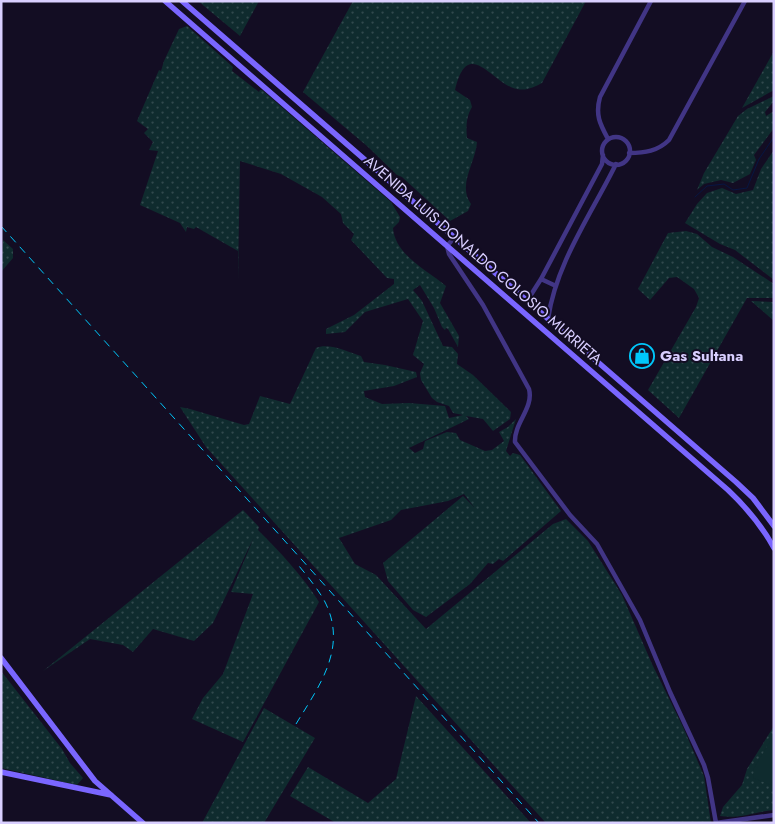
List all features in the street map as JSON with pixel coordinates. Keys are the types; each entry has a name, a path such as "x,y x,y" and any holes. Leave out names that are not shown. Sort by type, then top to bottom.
{"main road":[{"name":"AVENIDA LUIS DONALDO COLOSIO MURRIETA","path":"165,1 744,505 765,532 774,548"},
{"name":"AVENIDA LUIS DONALDO COLOSIO MURRIETA","path":"182,1 714,463 753,498 774,526"},
{"path":"706,471 714,463"},
{"path":"1,658 86,769 111,795 143,823"},
{"path":"1,772 111,795"}],"street":[{"path":"608,139 598,120 600,97 651,1"},
{"path":"629,153 656,150 669,140 745,1"},
{"path":"527,301 541,279 602,164 603,146 608,139 617,137 628,144 629,153 625,161 616,164 608,162 603,155"},
{"path":"548,319 556,286 578,233 616,164"},
{"path":"454,238 447,246 449,254 483,305 529,389 530,400 516,432 515,442 570,515 597,544 640,620 670,692 704,765 716,822 754,820 774,815"},
{"path":"541,279 556,286"}],"green space":[{"path":"198,1 259,1 240,36"},
{"path":"353,1 586,1 542,83 527,89 517,89 508,86 482,67 474,64 467,66 460,74 455,90 470,100 472,107 467,122 467,138 477,142 466,181 467,197 471,204 468,211 450,221 367,146 303,92"},
{"path":"187,26 233,67 232,71 259,92 262,90 391,202 400,217 399,222 393,228 399,246 413,261 446,286 440,303 459,336 458,347 448,329 446,328 445,330 442,327 434,308 420,285 413,290 422,301 443,346 452,347 458,354 457,364 473,375 511,412 510,419 493,431 483,419 466,416 469,419 409,448 415,453 423,449 425,441 447,432 456,433 460,440 485,451 492,450 504,441 499,432 516,419 506,451 510,456 513,453 520,455 561,511 503,561 499,559 493,564 488,563 470,584 426,617 413,610 388,581 383,563 463,496 474,507 464,494 448,501 401,510 391,520 339,538 355,564 376,575 426,629 553,524 566,519 588,541 622,595 704,776 711,823 546,823 206,447 180,407 244,425 249,424 260,396 290,404 316,348 321,346 351,352 361,356 364,362 416,372 417,377 394,386 364,391 365,397 382,404 409,403 445,406 449,418 463,415 453,413 449,406 432,398 421,380 420,373 424,364 413,355 423,321 408,299 365,312 345,332 326,334 326,329 354,315 394,284 394,279 387,278 351,240 354,234 343,223 341,214 322,197 281,174 240,161 238,280 238,251 196,227 194,229 187,227 186,232 180,223 140,205 158,151 149,150 153,142 144,133 148,129 137,121 179,29"},
{"path":"774,51 774,90 742,108"},
{"path":"774,96 774,101 765,112 766,116 774,111 774,128 754,155 756,160 750,174 733,183 721,180 704,184 697,190 704,173 738,116 747,109"},
{"path":"774,150 774,280 735,250 720,244 685,223 697,204 707,193 722,188 736,194 753,190 761,169"},
{"path":"686,231 697,234 712,247 733,257 774,284 774,298 747,298 679,418 648,390 696,307 699,298 694,289 677,277 669,278 650,300 638,289 668,233"},
{"path":"3,240 13,249 13,258 1,272"},
{"path":"751,301 774,302 774,321"},
{"path":"243,510 259,527 258,530 298,573 319,602 243,742 192,719 203,698 223,674 253,594 231,592 254,537 213,623 194,641 153,629 133,652 123,645 90,639 43,671"},
{"path":"1,671 83,778 77,785 1,768"},
{"path":"416,696 531,823 336,823 290,796 308,767 368,803 396,779"},
{"path":"264,708 315,738 264,823 202,823"},
{"path":"774,726 774,810 741,816 720,816 723,807 742,785 747,769"},
{"path":"774,735 774,786 753,778 754,768"}],"waterway":[{"path":"695,197 707,186 724,184 733,190 747,188 759,159 774,137"}],"railway":[{"path":"1,226 539,823"},
{"path":"296,724 322,680 332,650 333,634 331,617 324,600 299,566"}],"place":[{"name":"Gas Sultana","path":"642,356"}]}
